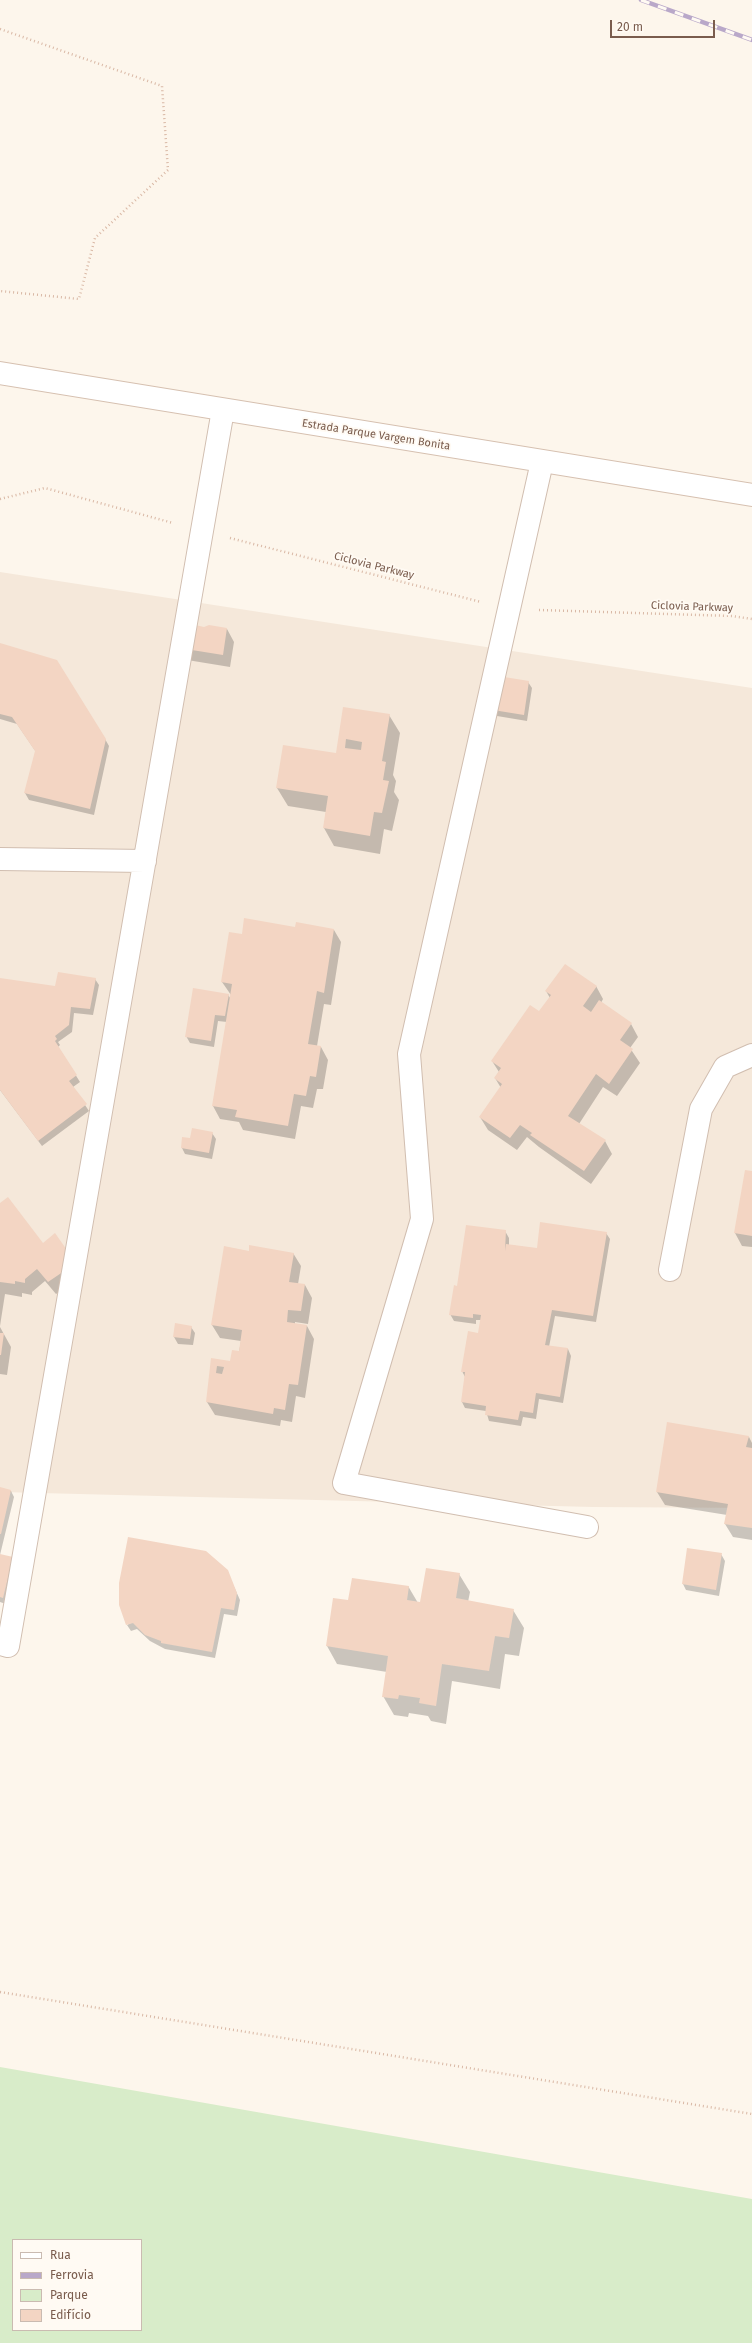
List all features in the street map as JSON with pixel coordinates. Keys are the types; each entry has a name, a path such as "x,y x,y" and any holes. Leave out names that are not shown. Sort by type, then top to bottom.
{"street":[{"name":"Estrada Parque Vargem Bonita","path":"0,374 752,495"},
{"path":"0,1644 8,1646 223,410"},
{"path":"542,462 409,1054 422,1219 344,1483 587,1527"},
{"path":"0,859 145,861"},
{"path":"670,1270 701,1108 725,1067 752,1055"}],"path":[{"path":"0,30 162,86 168,170 95,238 79,299 0,291"},
{"name":"Ciclovia Parkway","path":"0,499 45,488 201,531 508,609 732,616 752,619"},
{"path":"0,1992 752,2114"}],"shaded area":[{"path":"0,572 752,688 752,1508 593,1507 0,1492"}],"green space":[{"path":"0,2067 752,2199 752,2343 0,2343"}],"building":[{"path":"178,621 204,627 209,625 227,628 223,655 173,647"},
{"path":"0,643 57,660 106,739 90,809 24,793 35,751 12,717 0,714"},
{"path":"498,676 529,681 524,715 493,710"},
{"path":"343,707 390,714 382,761 386,762 383,780 389,781 382,813 374,812 370,836 323,828 328,796 276,788 283,745 336,753","holes":["346,739 362,742 361,750 345,748"]},
{"path":"244,918 295,927 296,922 334,929 324,993 317,991 308,1044 321,1046 316,1077 310,1076 306,1096 294,1094 288,1126 235,1117 237,1110 212,1106 232,984 221,982 229,932 242,934"},
{"path":"565,964 597,986 583,1006 591,1012 599,1000 632,1023 620,1040 633,1049 609,1084 596,1074 568,1116 606,1140 584,1171 530,1135 532,1133 520,1125 510,1138 479,1117 502,1084 494,1078 501,1068 491,1061 530,1005 539,1011 551,995 545,991"},
{"path":"58,972 96,978 90,1009 71,1007 69,1025 55,1036 57,1039 55,1041 77,1075 69,1081 87,1104 38,1141 0,1090 0,978 55,986"},
{"path":"193,988 229,994 225,1016 215,1015 211,1041 185,1037"},
{"path":"192,1128 213,1132 209,1153 181,1148 182,1137 190,1138"},
{"path":"745,1170 752,1171 752,1236 734,1233"},
{"path":"8,1197 43,1243 55,1233 76,1263 48,1282 37,1269 25,1279 25,1283 15,1281 15,1284 0,1282 0,1203"},
{"path":"540,1222 607,1232 593,1316 552,1310 545,1345 568,1348 560,1397 536,1393 533,1413 520,1411 518,1420 485,1415 486,1406 461,1402 465,1372 461,1372 468,1331 478,1333 481,1315 473,1314 473,1318 449,1315 454,1285 457,1286 466,1225 506,1230 505,1251 506,1244 537,1248"},
{"path":"249,1245 294,1253 289,1282 305,1284 301,1311 288,1310 287,1322 307,1325 298,1385 289,1384 285,1410 274,1408 273,1414 206,1402 211,1358 230,1361 232,1350 239,1351 242,1330 211,1325 224,1246 249,1251","holes":["217,1366 224,1367 222,1374 216,1373"]},
{"path":"175,1323 192,1326 190,1339 173,1337"},
{"path":"0,1333 4,1333 1,1355 0,1355"},
{"path":"667,1422 749,1436 746,1447 752,1448 752,1528 724,1524 728,1504 656,1492"},
{"path":"0,1487 11,1490 1,1534 0,1534"},
{"path":"128,1537 206,1551 228,1570 237,1593 234,1610 221,1608 212,1652 161,1643 161,1641 145,1635 133,1623 126,1625 119,1605 119,1583"},
{"path":"687,1548 722,1553 716,1590 682,1584"},
{"path":"0,1554 13,1557 3,1598 0,1597"},
{"path":"426,1568 460,1573 456,1598 514,1609 509,1638 495,1636 489,1671 442,1664 436,1706 419,1703 420,1698 399,1695 398,1699 382,1697 388,1656 326,1646 333,1598 348,1600 352,1578 409,1586 407,1600 420,1602"}],"railway":[{"path":"641,0 752,40"}]}
